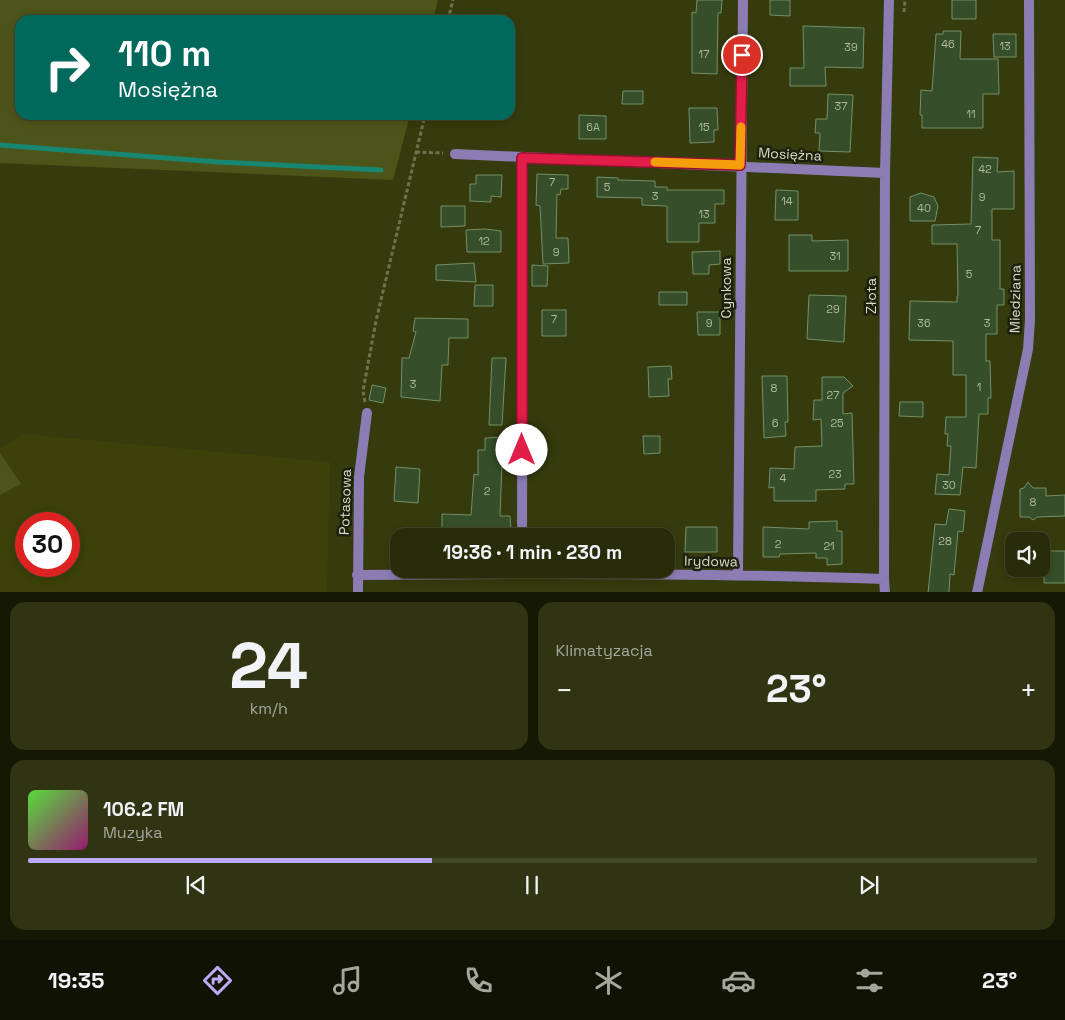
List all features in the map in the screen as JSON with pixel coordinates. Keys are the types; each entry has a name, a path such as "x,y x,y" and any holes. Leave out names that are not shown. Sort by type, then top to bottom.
{"street":[{"name":"Cynkowa","path":"738,575 740,165 743,0"},
{"name":"Złota","path":"885,592 885,173 889,0"},
{"name":"Miedziana","path":"977,592 1028,349 1030,320 1029,0"},
{"name":"Mosiężna","path":"454,154 740,165 885,173"},
{"path":"522,158 522,528"},
{"name":"Potasowa","path":"358,592 359,477 367,413"},
{"name":"Irydowa","path":"357,575 390,574"},
{"name":"Irydowa","path":"675,574 884,579"}],"path":[{"path":"449,15 453,0"},
{"path":"367,413 363,391 376,320 424,120"},
{"path":"416,152 454,154"}],"shaded area":[{"path":"0,0 438,0 434,15 15,15 15,120 409,120 393,180 0,163"},
{"path":"23,434 330,462 327,592 0,592 0,495 20,484 0,453 0,448"},
{"path":"0,453 21,484 0,495"}],"building":[{"path":"697,0 722,0 721,13 718,13 717,74 692,73 692,12 696,13"},
{"path":"770,0 790,0 790,16 770,15"},
{"path":"952,0 976,0 976,19 952,19"},
{"path":"803,26 864,28 863,68 825,67 826,86 790,86 790,68 804,68"},
{"path":"943,31 961,31 960,59 998,59 999,94 983,94 983,128 922,128 922,115 920,115 921,90 932,91 936,34 943,34"},
{"path":"993,34 1016,34 1016,57 994,57"},
{"path":"623,91 643,91 643,104 622,104"},
{"path":"828,94 853,95 850,152 819,151 820,133 815,133 816,119 827,119"},
{"path":"689,108 717,108 718,130 714,130 714,142 690,143"},
{"path":"579,115 606,116 606,139 579,139"},
{"path":"973,157 998,158 997,172 1014,171 1014,209 992,209 992,240 1000,240 1000,289 1004,289 1004,305 997,305 997,334 986,334 986,361 990,361 991,398 988,398 988,414 979,414 976,468 963,467 960,495 935,494 937,474 949,475 951,446 947,446 948,434 945,434 946,417 966,417 966,375 953,375 953,341 909,340 910,301 957,302 957,244 932,244 932,225 971,224"},
{"path":"537,174 568,175 568,189 561,189 560,195 557,194 556,238 568,238 569,263 543,264 540,206 536,205"},
{"path":"476,175 502,175 501,197 491,196 491,202 470,201 470,184 476,184"},
{"path":"597,177 618,178 618,180 655,181 655,187 667,187 667,190 724,190 724,204 715,204 715,223 699,223 699,242 667,242 667,206 642,205 642,198 597,197"},
{"path":"776,190 798,191 798,220 775,220"},
{"path":"921,193 934,197 938,206 935,221 910,221 910,197"},
{"path":"441,206 465,206 465,226 441,227"},
{"path":"485,229 501,231 501,252 467,252 466,230"},
{"path":"789,235 812,235 812,241 848,240 848,271 789,271"},
{"path":"720,251 720,264 709,265 709,274 693,274 692,252"},
{"path":"474,263 476,282 436,280 436,265"},
{"path":"532,265 548,266 547,286 532,286"},
{"path":"475,285 493,285 493,306 474,306"},
{"path":"659,292 687,292 687,305 659,305"},
{"path":"809,295 846,296 844,342 807,339"},
{"path":"542,310 566,310 566,336 542,336"},
{"path":"697,312 720,312 720,335 698,335"},
{"path":"415,318 468,319 468,338 449,338 448,365 442,365 440,401 401,397 402,358 409,358 416,332 413,331"},
{"path":"492,358 506,358 502,425 489,425"},
{"path":"671,366 672,379 668,379 669,396 649,397 648,367"},
{"path":"762,376 787,376 788,422 785,422 786,436 764,438"},
{"path":"822,377 844,377 853,386 843,393 843,414 852,413 854,484 845,484 845,489 816,490 816,501 774,501 774,487 769,488 770,468 794,469 795,447 822,446 821,419 813,420 814,400 822,400"},
{"path":"372,385 386,388 383,403 369,400"},
{"path":"900,402 923,402 923,417 899,416"},
{"path":"643,436 660,436 660,453 644,454"},
{"path":"503,437 500,516 510,516 511,528 442,528 442,514 471,515 474,474 478,475 478,450 485,450 485,438"},
{"path":"396,467 420,469 418,503 394,501"},
{"path":"1028,482 1033,488 1046,488 1046,496 1065,495 1065,516 1037,517 1033,520 1029,517 1020,517 1020,489 1024,488"},
{"path":"949,509 965,511 963,532 958,531 954,575 950,574 949,592 928,592 935,524 946,525"},
{"path":"837,521 837,531 842,531 842,564 827,565 827,558 816,558 816,553 780,554 779,557 763,557 763,527 809,529 809,522"},
{"path":"686,527 717,527 717,552 685,552"},
{"path":"1050,551 1065,551 1065,583 1044,583 1044,577 1050,577"}],"waterway":[{"path":"0,145 218,162 381,170"}],"slow traffic":[{"path":"655,162 740,165 741,127"}],"route":[{"path":"522,450 522,158 740,165 742,55"}]}
